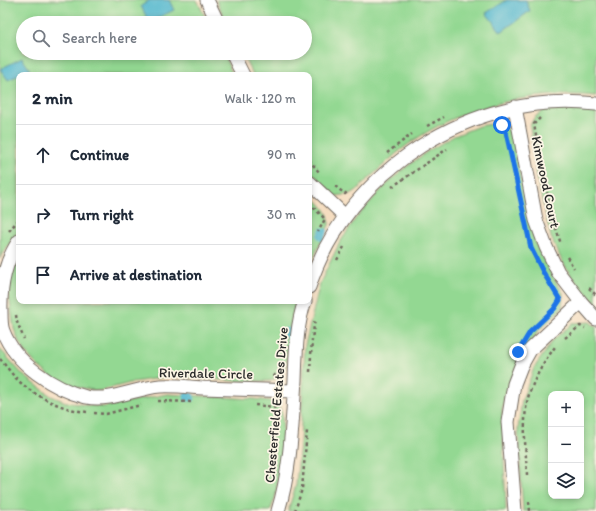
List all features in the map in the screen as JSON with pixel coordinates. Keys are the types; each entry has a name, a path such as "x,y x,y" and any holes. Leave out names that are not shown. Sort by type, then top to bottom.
{"street":[{"path":"207,0 215,16"},
{"path":"236,60 242,72"},
{"path":"312,279 320,257 345,216 367,190 394,165 420,146 477,118 514,107 554,102 596,104"},
{"name":"Kimwood Court","path":"514,107 536,220 546,247 558,272 596,319"},
{"path":"312,185 345,216"},
{"name":"Riverdale Circle","path":"16,246 6,268 0,292 1,330 12,348 39,375 53,384 86,397 102,398 160,386 294,391"},
{"path":"515,511 508,422 514,384 521,366 530,350 581,302"},
{"name":"Chesterfield Estates Drive","path":"278,511 285,489 290,456 296,350 301,311 304,304"}],"path":[{"path":"545,118 539,119 534,124 546,190 562,247"},
{"path":"390,189 452,145"},
{"path":"312,206 325,219 315,237"},
{"path":"334,266 347,241"},
{"path":"566,254 576,271"},
{"path":"587,286 596,295"},
{"path":"15,309 17,322 27,343"},
{"path":"310,379 312,339 316,316"},
{"path":"562,340 580,326 583,326 590,331"},
{"path":"528,479 525,422 528,398 548,355 557,344"},
{"path":"0,359 21,382 48,401 78,412 106,414 143,404"},
{"path":"270,377 278,373"},
{"path":"156,401 194,402"},
{"path":"251,404 274,407 278,414 278,422"},
{"path":"295,511 302,489 307,427"},
{"path":"529,500 530,511"}],"green space":[{"path":"0,0 197,0 205,16 16,16 16,60 226,60 232,72 16,72 16,234 0,259"},
{"path":"216,0 596,0 596,96 546,96 521,99 472,111 449,120 406,146 356,191 350,194 336,196 312,173 312,72 252,72 246,60 312,60 312,16 224,16"},
{"path":"544,110 586,110 596,112 596,304 572,277 562,261 551,237 538,183 530,126 534,118"},
{"path":"499,123 509,130 514,142 530,224 536,244 563,293 562,308 539,330 524,354 505,395 502,410 506,511 288,511 296,485 300,444 305,345 320,283 339,244 356,218 380,191 401,171 428,151 454,136 479,126"},
{"path":"312,196 326,211 329,225 312,261"},
{"path":"16,265 16,304 295,304 292,316 286,365 282,373 270,381 235,381 172,376 134,382 99,391 71,386 52,377 38,366 26,353 19,342 14,329 9,295 10,280"},
{"path":"590,322 596,327 596,511 523,511 518,429 522,400 534,368 554,339 573,323"},
{"path":"0,349 23,375 51,396 66,402 103,407 167,394 254,399 271,401 278,405 282,413 283,438 275,498 270,511 0,511"}],"water":[{"path":"150,0 169,0 174,10 162,16 146,16 141,6"},
{"path":"507,0 526,0 530,11 501,32 486,13"},
{"path":"18,60 23,60 30,70 26,72 16,72 16,76 8,80 0,69"}],"waterway":[{"path":"322,230 326,231 322,239 319,236 322,230"},
{"path":"286,330 290,330 289,335 285,335 286,330"},
{"path":"186,394 192,395 193,399 186,399 186,394"}],"route":[{"path":"502,125 506,132 514,165 521,207 531,248 543,272 560,300 554,309 530,332 518,352"}]}
